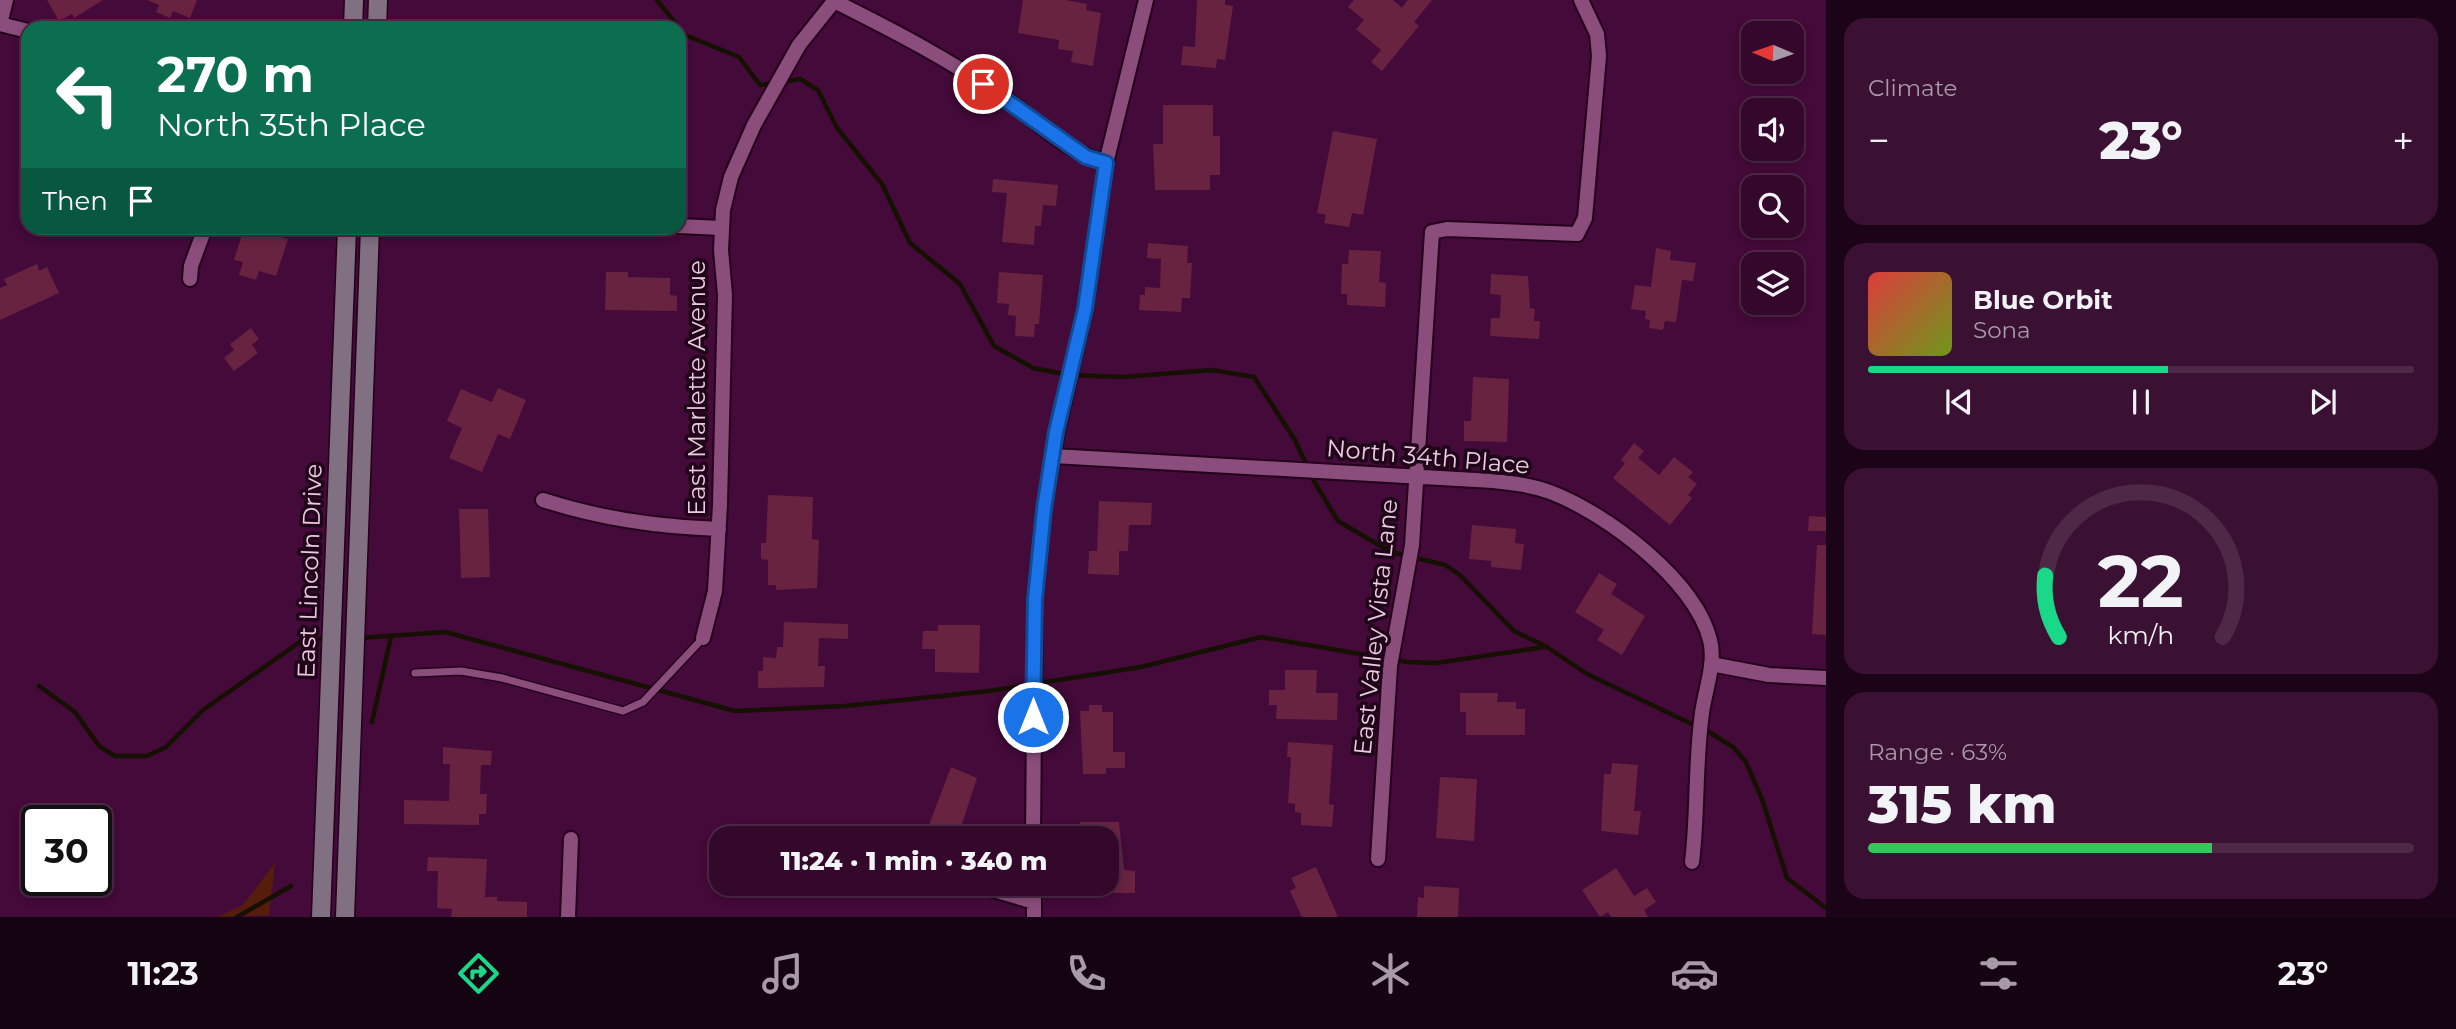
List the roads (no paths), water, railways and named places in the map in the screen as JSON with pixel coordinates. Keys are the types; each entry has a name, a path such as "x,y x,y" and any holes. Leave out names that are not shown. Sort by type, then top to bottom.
{"main road":[{"path":"353,21 354,0"},
{"path":"377,21 378,0"},
{"name":"East Lincoln Drive","path":"321,917 346,235"},
{"name":"East Lincoln Drive","path":"345,917 370,235"},
{"path":"331,677 354,678"}],"street":[{"path":"6,0 0,24 21,29"},
{"path":"1033,826 1032,674 1035,599 1044,509 1085,309 1106,163 1146,0"},
{"name":"East Valley Vista Lane","path":"1378,859 1392,645 1412,545 1433,232 1447,229 1577,234 1585,218 1599,55 1597,34 1581,0"},
{"path":"836,1 921,45 1004,98 1086,157 1106,163"},
{"name":"East Marlette Avenue","path":"703,638 715,591 719,529 725,295 722,228 731,177 799,45 836,1"},
{"path":"686,226 722,228"},
{"path":"190,279 191,266 202,235"},
{"name":"North 34th Place","path":"1053,456 1224,463 1523,485 1576,504 1630,541 1680,585 1694,603 1711,643 1711,664 1701,715 1692,862"},
{"path":"543,500 584,513 628,522 719,529"},
{"path":"1711,664 1769,675 1826,678"},
{"path":"568,917 571,839"},
{"path":"1014,896 1034,902"},
{"path":"1034,896 1034,917"}],"lane":[{"path":"415,673 461,671 502,678 623,710 643,702 703,638"}],"waterway":[{"path":"657,0 674,21"},
{"path":"686,35 739,57 760,85 775,83"},
{"path":"783,82 800,79 818,90 837,128 882,184 910,243 960,284 994,346 1033,368 1070,375 1123,377 1212,370 1254,377 1295,440 1315,483 1338,521 1391,552 1445,565 1460,575 1514,631 1547,647 1587,674 1696,726"},
{"path":"360,638 445,632 735,711 845,706 989,691 1141,667 1261,637 1407,662 1436,663 1545,647"},
{"path":"372,722 391,637"},
{"path":"39,686 75,712 99,746 115,756 147,756 166,747 203,710 304,639 326,639"},
{"path":"1704,729 1733,747 1746,762 1762,799 1787,878 1826,908"},
{"path":"237,917 291,886"}]}
